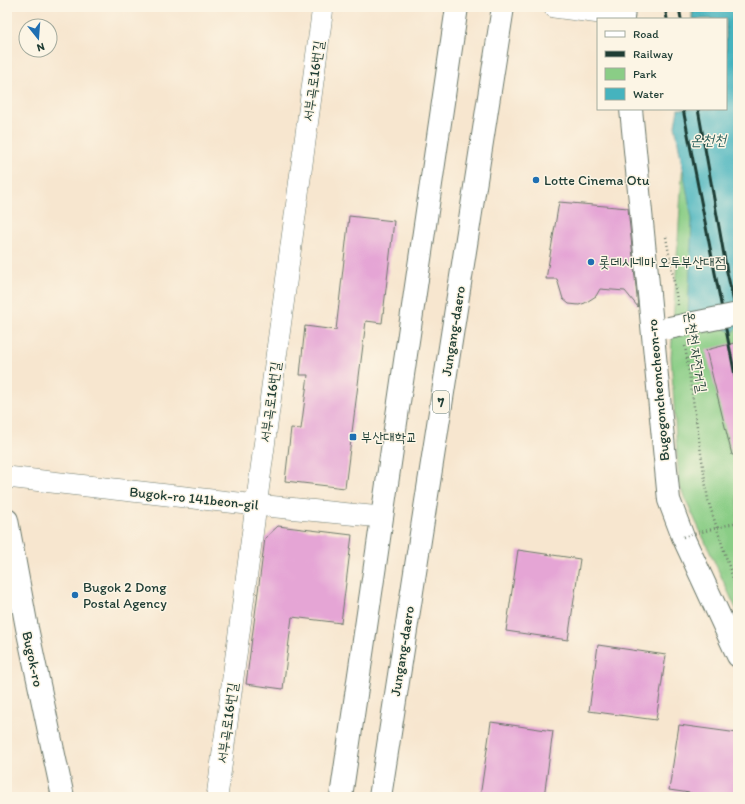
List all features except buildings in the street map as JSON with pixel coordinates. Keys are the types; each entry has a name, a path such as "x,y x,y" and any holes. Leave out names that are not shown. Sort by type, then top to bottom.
{"main road":[{"path":"341,797 457,7"},
{"name":"Jungang-daero","path":"380,797 503,7"},
{"name":"Bugogoncheoncheon-ro","path":"632,110 671,327 669,500 683,537 738,656"},
{"path":"671,327 738,314"},
{"name":"Bugok-ro","path":"7,520 27,628 63,797"}],"street":[{"name":"서부곡로16번길","path":"217,797 323,7"},
{"path":"554,7 623,14"},
{"name":"Bugok-ro 141beon-gil","path":"7,477 256,505 381,517"}],"path":[{"name":"온천천 자전거길","path":"666,235 671,327 708,500 738,595"},
{"path":"683,537 738,522"}],"green space":[{"path":"692,7 738,7 738,613 679,485 671,357 686,110 727,110 727,18 692,18"}],"water":[{"name":"온천천","path":"694,7 738,7 738,326 733,332 688,313 692,219 675,126 678,110 727,110 727,18 692,18"}],"railway":[{"path":"665,7 667,18"},
{"path":"679,7 681,18"},
{"path":"683,110 738,391"},
{"path":"698,110 727,272 738,320"}],"place":[{"name":"Lotte Cinema Otu","path":"536,180"},
{"name":"롯데시네마 오투부산대점","path":"591,262"},
{"name":"부산대학교","path":"353,437"},
{"name":"Bugok 2 Dong Postal Agency","path":"75,595"}]}
